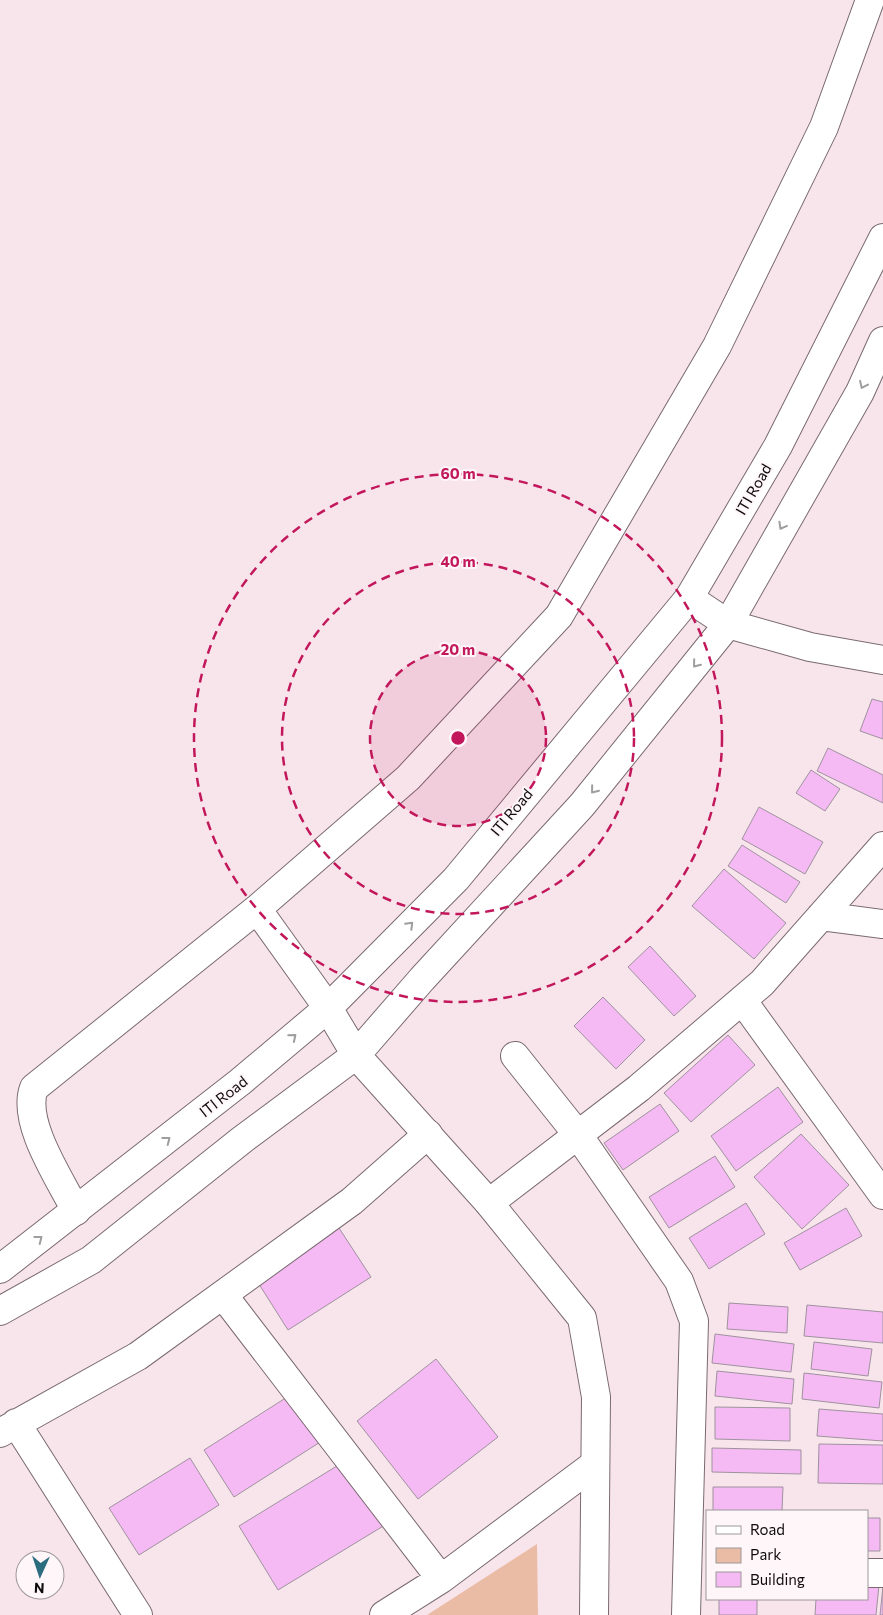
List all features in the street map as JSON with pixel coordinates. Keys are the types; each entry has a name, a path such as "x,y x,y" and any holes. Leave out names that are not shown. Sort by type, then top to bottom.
{"street":[{"path":"76,1211 35,1128 31,1097 34,1088 257,909 408,778 559,616 717,346 824,127 870,0"},
{"name":"ITI Road","path":"0,1269 240,1082 328,1008 456,879 689,598 778,446 883,238"},
{"path":"0,1311 91,1260 243,1139 356,1055 422,979 582,805 728,624 860,392 883,341"},
{"path":"689,598 728,624 810,646 883,660"},
{"path":"489,1202 639,1088 762,983 883,846"},
{"path":"257,909 328,1008 356,1055 489,1202 582,1318 596,1397 594,1615"},
{"path":"821,916 883,924"},
{"path":"742,1000 883,1196"},
{"path":"514,1056 578,1134 679,1281 694,1322 696,1565 686,1615"},
{"path":"138,1615 8,1428 138,1356 352,1201 428,1134"},
{"path":"223,1295 440,1579"},
{"path":"384,1615 440,1579 595,1464"},
{"path":"868,1573 883,1573"}],"green space":[{"path":"537,1544 538,1615 427,1615"}],"building":[{"path":"872,699 883,702 883,739 860,731"},
{"path":"828,748 883,775 883,803 817,771"},
{"path":"811,770 840,789 825,811 796,793"},
{"path":"759,807 823,842 805,874 742,839"},
{"path":"742,845 800,882 786,903 728,866"},
{"path":"724,869 786,923 754,959 692,906"},
{"path":"650,946 696,996 674,1016 628,967"},
{"path":"603,997 645,1040 616,1069 574,1026"},
{"path":"728,1035 755,1065 691,1122 664,1093"},
{"path":"778,1087 803,1122 736,1171 711,1136"},
{"path":"660,1104 679,1131 623,1170 604,1143"},
{"path":"801,1134 849,1185 802,1229 754,1177"},
{"path":"715,1156 735,1187 669,1228 649,1197"},
{"path":"746,1203 765,1234 709,1269 689,1238"},
{"path":"846,1208 862,1236 800,1270 784,1243"},
{"path":"339,1228 371,1277 288,1330 257,1281"},
{"path":"729,1303 788,1307 787,1333 727,1329"},
{"path":"807,1305 883,1312 883,1343 804,1336"},
{"path":"715,1334 794,1344 791,1372 712,1363"},
{"path":"814,1342 872,1349 868,1376 811,1369"},
{"path":"436,1359 498,1437 418,1499 357,1421"},
{"path":"717,1371 794,1379 792,1404 715,1396"},
{"path":"804,1373 882,1382 879,1408 802,1399"},
{"path":"295,1392 325,1439 234,1497 204,1450"},
{"path":"715,1407 790,1408 790,1441 715,1439"},
{"path":"819,1409 883,1414 883,1441 817,1436"},
{"path":"819,1444 883,1445 883,1484 818,1483"},
{"path":"712,1448 801,1450 801,1474 712,1472"},
{"path":"190,1458 219,1505 139,1555 109,1508"},
{"path":"345,1461 385,1525 278,1590 239,1526"},
{"path":"713,1487 783,1487 782,1510 713,1510"},
{"path":"868,1518 880,1518 880,1551 868,1551"},
{"path":"868,1584 879,1585 876,1615 815,1615 816,1600 868,1600"},
{"path":"883,1586 883,1615 880,1615"},
{"path":"719,1600 757,1600 757,1615 719,1615"}]}
